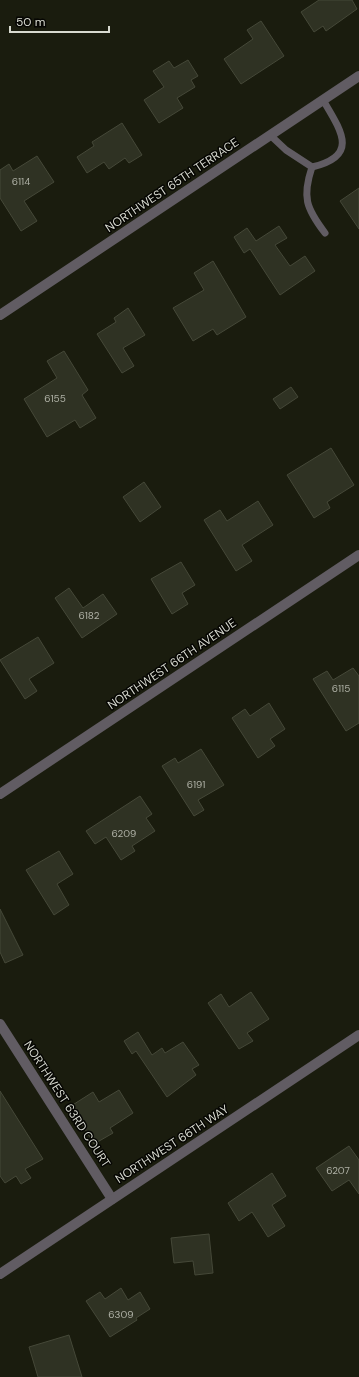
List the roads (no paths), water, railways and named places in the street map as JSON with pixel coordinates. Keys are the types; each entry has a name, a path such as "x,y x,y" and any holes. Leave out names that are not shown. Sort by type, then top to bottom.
{"street":[{"name":"NORTHWEST 65TH TERRACE","path":"0,315 359,76"},
{"name":"NORTHWEST 66TH AVENUE","path":"0,794 359,555"},
{"name":"NORTHWEST 63RD COURT","path":"0,1024 112,1199"},
{"name":"NORTHWEST 66TH WAY","path":"0,1274 359,1035"}],"lane":[{"path":"312,167 335,159 343,152 345,143 336,122 322,100"},
{"path":"270,135 286,150 312,167"},
{"path":"312,167 306,183 308,207 311,216 325,233"}]}
